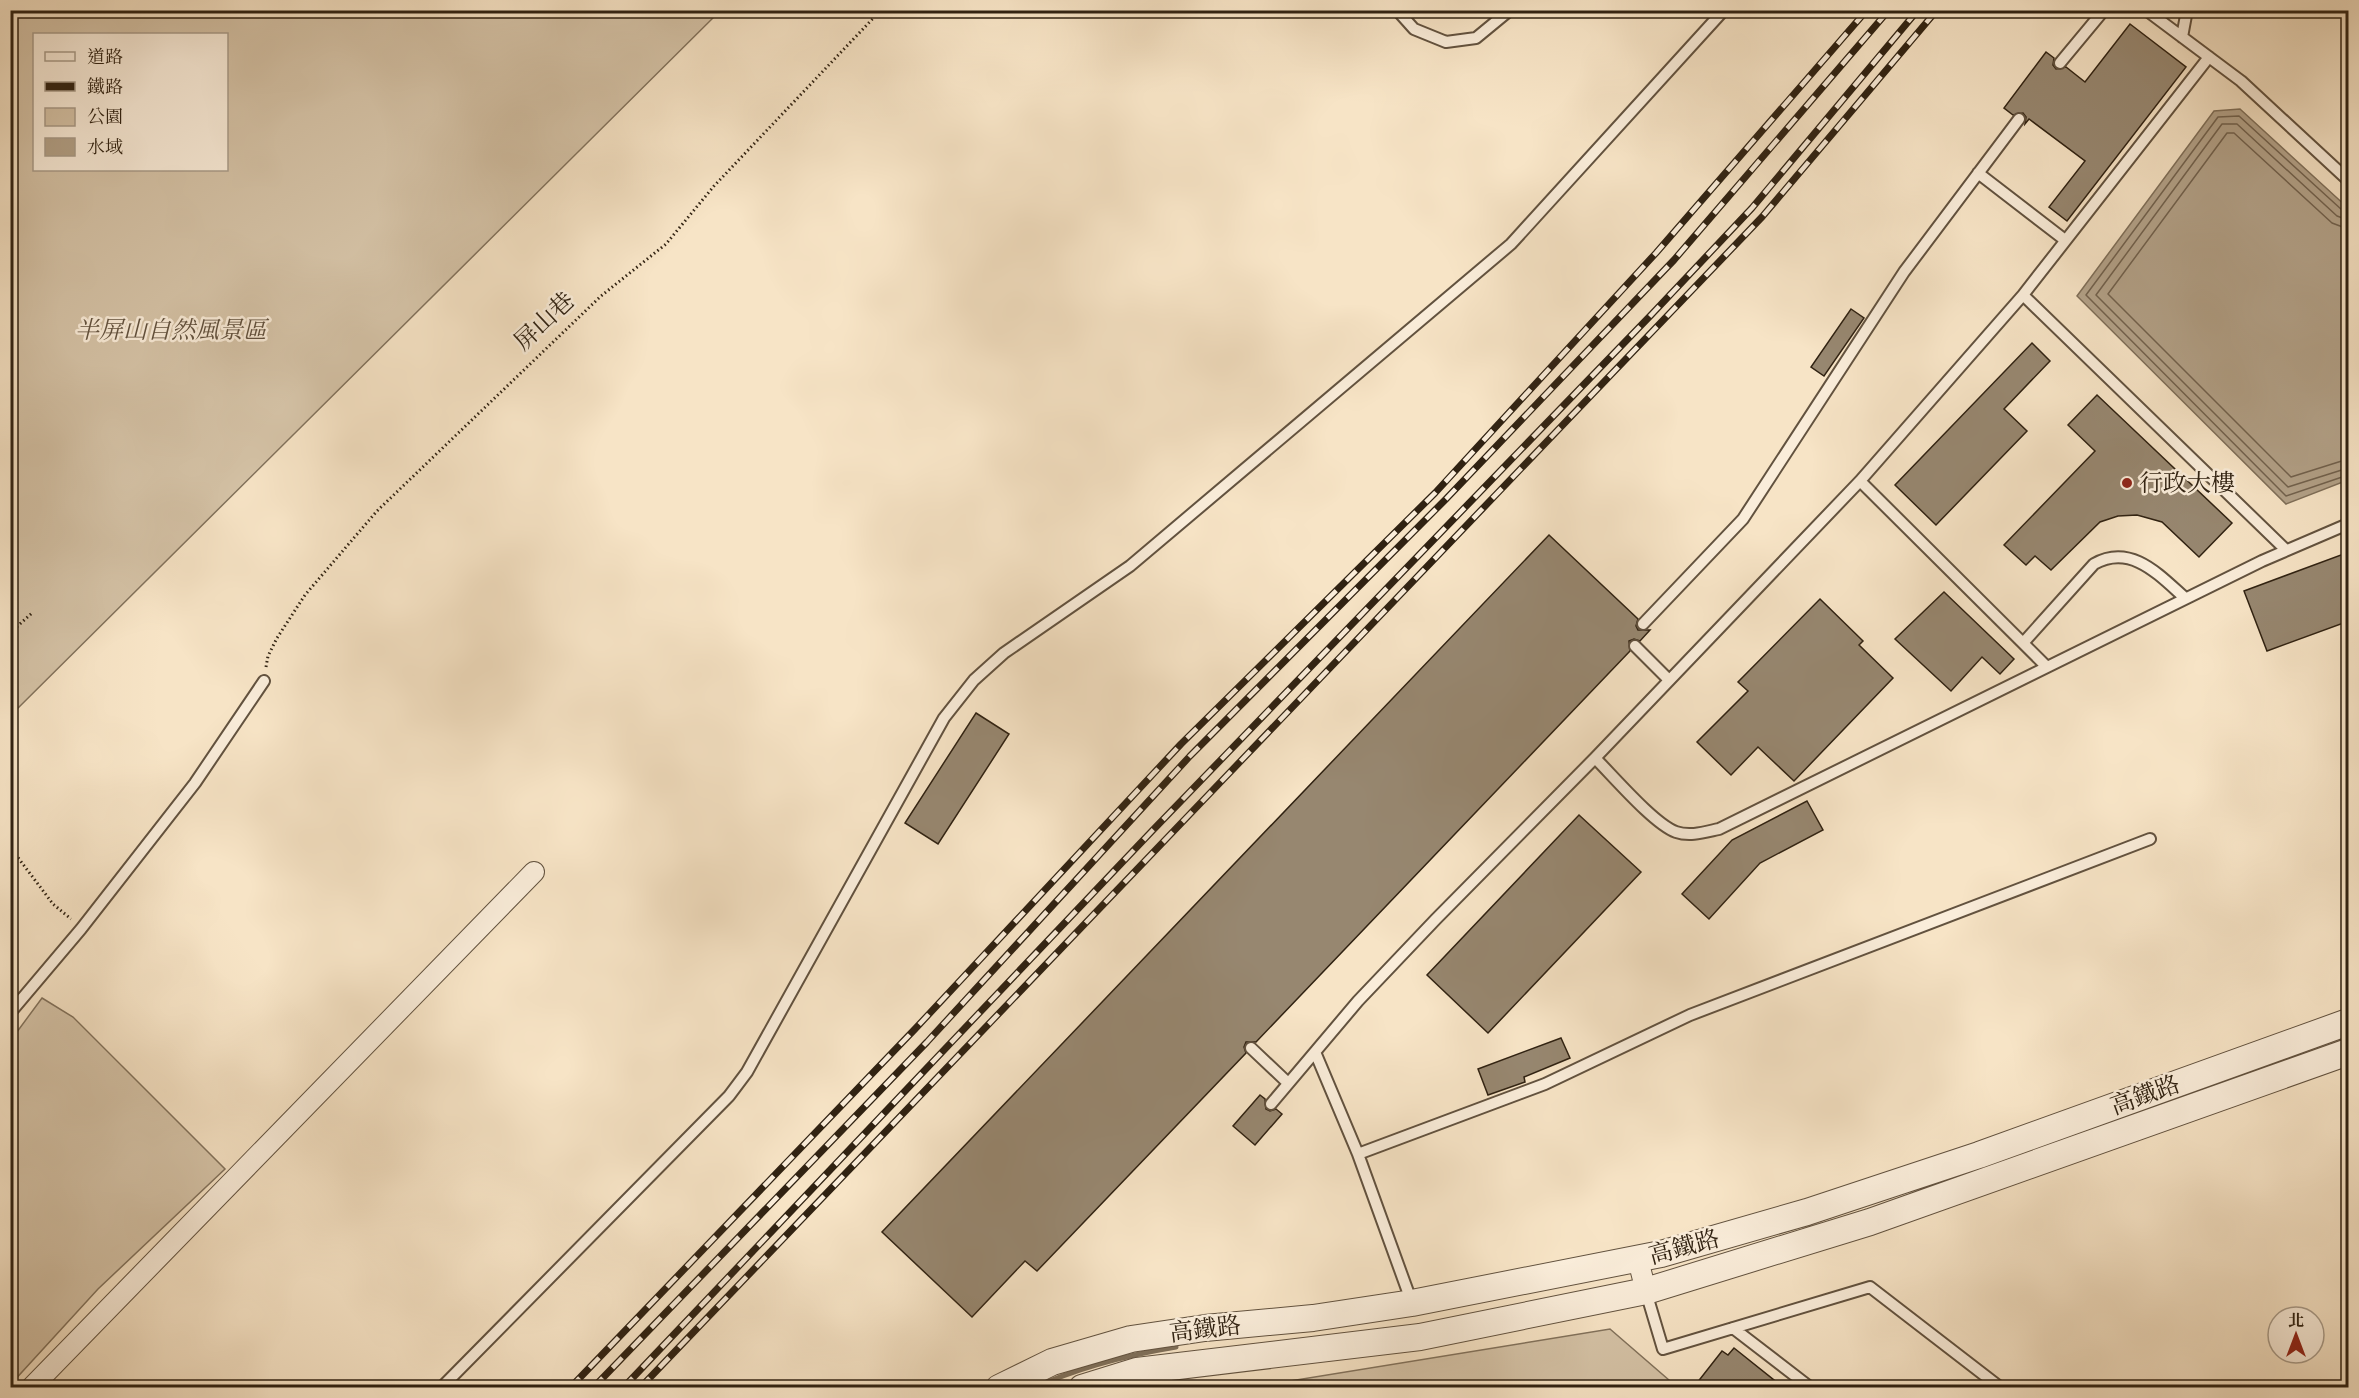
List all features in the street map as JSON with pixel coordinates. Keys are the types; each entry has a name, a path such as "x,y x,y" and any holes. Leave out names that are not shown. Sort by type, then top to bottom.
{"street":[{"path":"31,1388 534,872"},
{"name":"高鐵路","path":"999,1388 1052,1362 1131,1338 1205,1328 1313,1318 1412,1304 1638,1260 1808,1212 1947,1166 2349,1022"},
{"name":"高鐵路","path":"1082,1388 1137,1371 1420,1337 1646,1291 1870,1222 2349,1052"},
{"path":"1638,1260 1646,1291"}],"lane":[{"path":"1397,10 1414,29 1446,42 1476,38 1510,10"},
{"path":"441,1388 729,1096 747,1072 944,718 974,680 1004,653 1130,566 1511,244 1724,10"},
{"path":"2060,63 2104,10"},
{"path":"2146,10 2241,81 2349,180"},
{"path":"2182,37 2187,10"},
{"path":"1271,1104 1358,1001 1860,482 2023,295 2209,57"},
{"path":"1643,624 1743,519 1904,272 2019,119"},
{"path":"1978,173 2064,240"},
{"path":"2023,295 2286,550"},
{"path":"1860,482 2047,667"},
{"path":"1595,758 1660,822 1676,832 1695,835 1738,821 2185,598 2286,550 2349,524"},
{"path":"2024,642 2094,564 2104,559 2120,556 2138,560 2185,598"},
{"path":"1635,646 1670,680"},
{"path":"10,1013 81,928 195,783 264,681"},
{"path":"1358,1154 1545,1084 1690,1015 2150,839"},
{"path":"1251,1048 1288,1083"},
{"path":"1315,1052 1358,1154 1412,1304"},
{"path":"1646,1291 1663,1349 1870,1287 1995,1386"},
{"path":"1733,1328 1810,1388"}],"path":[{"name":"屏山巷","path":"264,681 268,656 305,595 376,512 601,296 666,244 714,186 881,10"},
{"path":"10,633 32,614"},
{"path":"10,847 53,904 81,928"}],"green space":[{"name":"半屏山自然風景區","path":"11,10 720,11 11,715"},
{"path":"42,998 73,1017 225,1169 98,1289 11,1384 11,1040"},
{"path":"1610,1329 1677,1387 1253,1387"}],"water":[{"path":"2240,109 2348,208 2348,480 2286,504 2077,296 2214,111"}],"building":[{"path":"2130,24 2186,67 2067,221 2049,207 2085,161 2029,119 2025,124 2026,117 2023,113 2013,115 2004,108 2046,52 2054,58 2053,65 2056,69 2066,67 2085,82"},
{"path":"1851,309 1864,318 1824,376 1811,367"},
{"path":"2032,343 2050,361 2004,409 2027,431 1936,525 1895,485"},
{"name":"行政大樓","path":"2097,395 2232,523 2199,557 2162,522 2137,515 2118,516 2100,522 2051,570 2035,556 2026,565 2004,545 2095,451 2068,425"},
{"path":"1549,535 1638,619 1636,626 1638,630 1650,630 1640,641 1634,639 1629,641 1630,651 1256,1042 1246,1042 1244,1047 1246,1053 1037,1271 1025,1261 972,1317 882,1232"},
{"path":"2349,552 2349,621 2267,651 2244,591"},
{"path":"1944,592 2014,659 2000,674 1982,657 1951,691 1895,639"},
{"path":"1820,599 1863,641 1859,645 1893,678 1794,781 1758,747 1731,775 1697,742 1748,691 1738,682"},
{"path":"976,713 1009,734 938,844 905,823"},
{"path":"1807,801 1823,830 1760,863 1709,919 1682,894 1732,840"},
{"path":"1579,815 1641,872 1488,1033 1427,975"},
{"path":"1561,1038 1570,1058 1524,1077 1525,1082 1488,1095 1478,1069"},
{"path":"1260,1095 1265,1099 1266,1109 1270,1111 1276,1109 1282,1114 1255,1145 1233,1126"},
{"path":"1734,1348 1784,1388 1693,1388 1722,1351 1728,1355"}],"waterway":[{"path":"10,752 15,756"},
{"path":"1034,1388 1104,1363 1176,1347"}],"railway":[{"path":"570,1388 915,1029 1181,744 1435,493 1656,253 1867,10"},
{"path":"593,1388 927,1042 1190,756 1446,499 1674,260 1889,10"},
{"path":"623,1388 1152,831 1752,208 1918,10"},
{"path":"640,1388 1762,217 1937,10"}],"place":[{"name":"行政大樓","path":"2127,483"}]}
